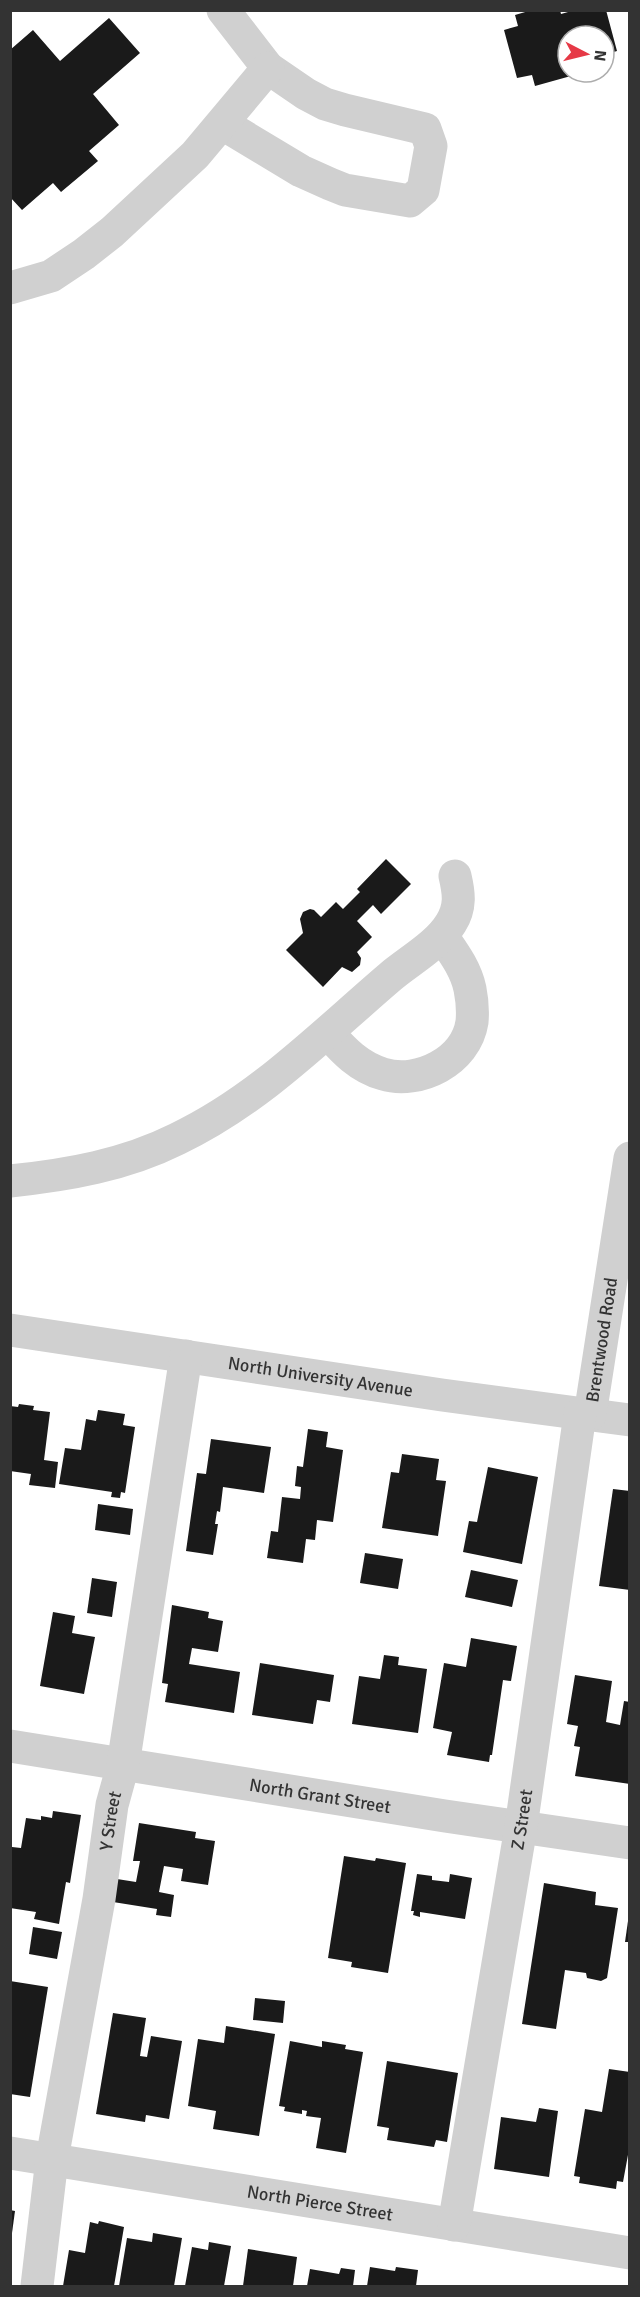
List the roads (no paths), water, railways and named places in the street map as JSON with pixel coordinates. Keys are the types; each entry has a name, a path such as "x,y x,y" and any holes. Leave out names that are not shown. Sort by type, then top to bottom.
{"street":[{"path":"223,10 268,68 287,82 325,104 425,129 431,146 423,190 410,201 345,190 301,171 223,124"},
{"path":"10,288 51,276 84,254 177,172 223,124 268,68"},
{"path":"10,1181 41,1178 105,1166 178,1139 234,1106 282,1071 402,966 442,936 458,908 460,894 455,876"},
{"path":"328,1033 343,1051 357,1062 383,1074 414,1077 445,1063 459,1051 467,1036 472,1022 472,1004 470,987 464,970 442,936"},
{"name":"Brentwood Road","path":"585,1414 630,1158"},
{"name":"North University Avenue","path":"10,1330 630,1420"},
{"name":"Y Street","path":"36,2286 52,2159 99,1899 112,1805 123,1765 186,1356"},
{"name":"Z Street","path":"454,2225 521,1827 585,1414"},
{"name":"North Grant Street","path":"10,1746 630,1843"},
{"name":"North Pierce Street","path":"10,2153 630,2253"}]}
